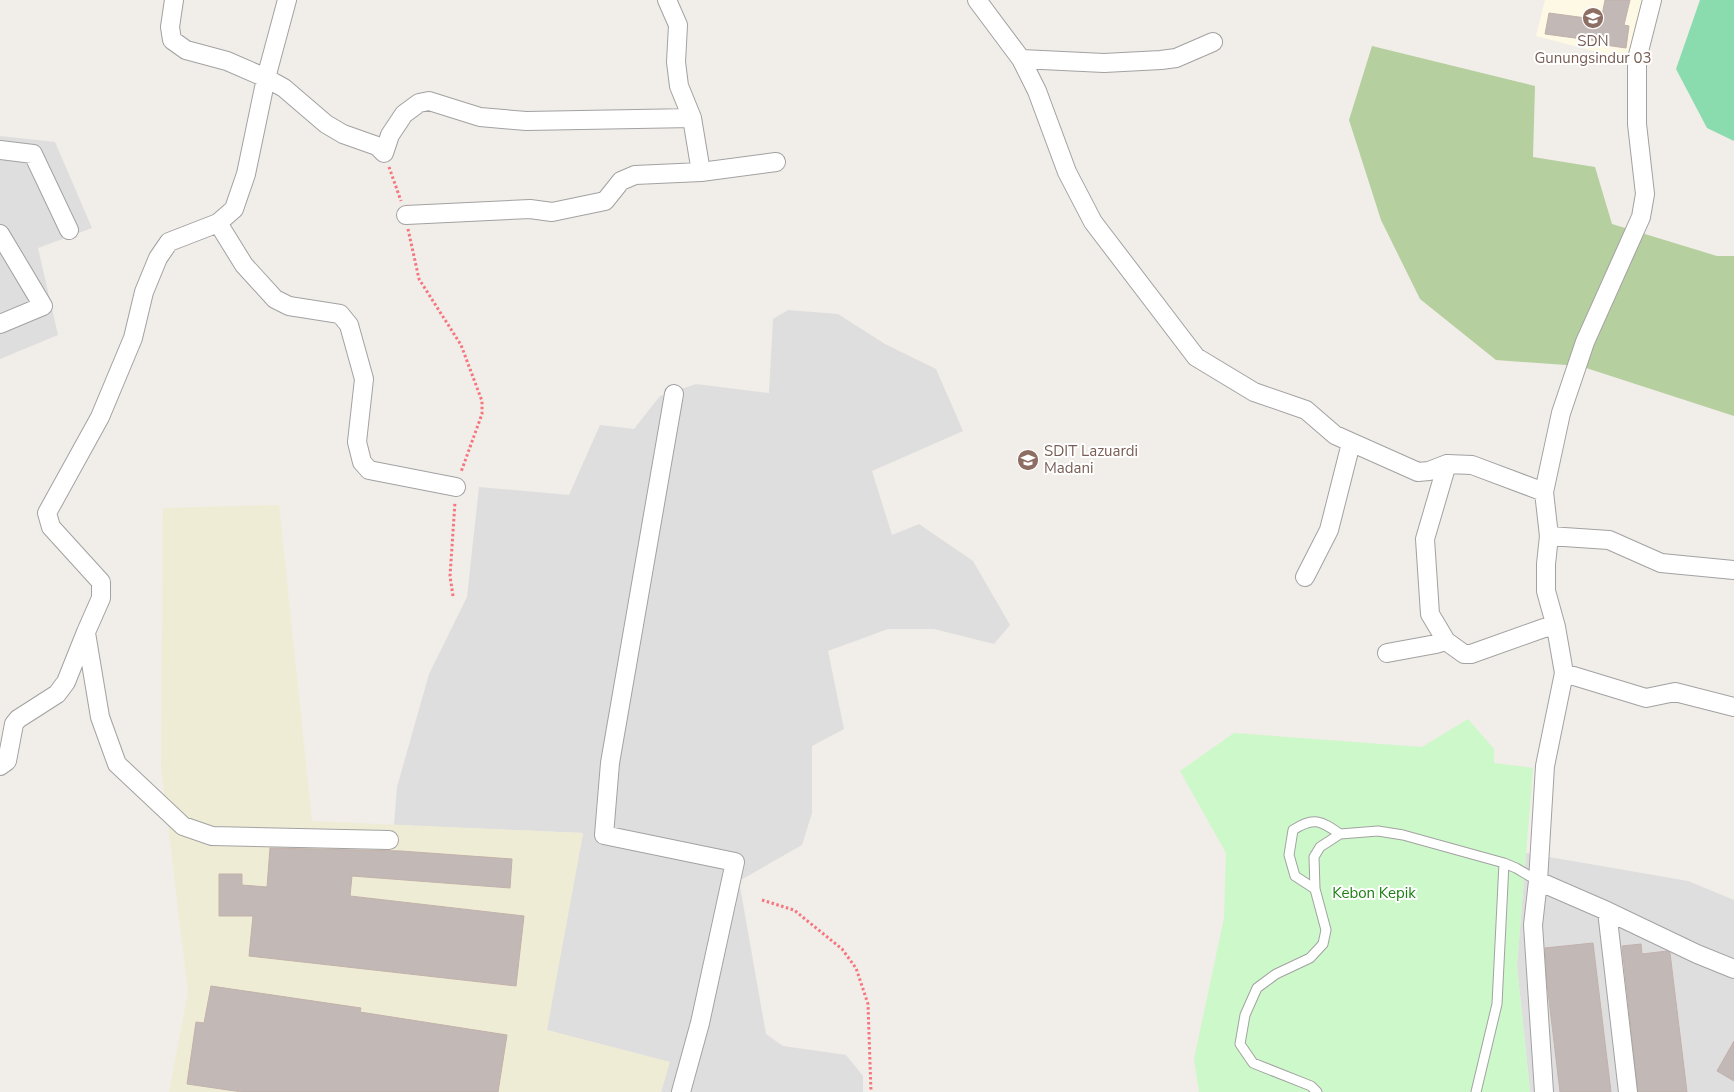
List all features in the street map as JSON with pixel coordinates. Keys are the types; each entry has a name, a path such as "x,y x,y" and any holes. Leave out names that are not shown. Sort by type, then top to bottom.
{"street":[{"path":"174,0 170,27 172,40 186,50 228,61 266,78 284,88 326,124 343,134 377,146 384,153 390,136 404,114 419,103 429,101 480,117 526,121 692,118"},
{"path":"0,766 7,761 14,724 18,719 57,694 66,682 102,598 101,582 52,527 47,513 100,417 133,338 144,292 158,258 169,242 218,223 234,209 246,174 266,78 287,0"},
{"path":"667,0 678,25 676,62 679,86 692,118 701,172"},
{"path":"977,0 1021,59 1037,91 1067,172 1093,222 1196,357 1254,392 1306,410 1335,435 1418,472 1429,472 1447,464 1472,465 1544,492"},
{"path":"1544,1092 1533,925 1538,881 1545,766 1564,673 1556,627 1546,591 1549,536 1544,492 1561,413 1585,342 1641,217 1644,194 1636,124 1637,59 1652,0"},
{"path":"1021,59 1104,63 1161,60 1176,58 1213,42"},
{"path":"0,150 33,154 69,230"},
{"path":"406,215 530,209 552,212 605,201 622,181 635,175 701,172 776,162"},
{"path":"218,223 244,265 275,299 289,306 340,314 349,325 364,380 357,442 362,462 369,470 456,486"},
{"path":"0,234 43,306 0,324"},
{"path":"674,394 610,763 604,835 735,862 700,1023 681,1092"},
{"path":"1305,577 1329,530 1349,451 1354,444"},
{"path":"1447,464 1425,539 1430,614 1446,641 1464,654 1470,654 1544,628 1556,627"},
{"path":"1549,536 1610,540 1661,562 1734,570"},
{"path":"86,632 100,717 117,764 183,826 212,836 389,840"},
{"path":"1387,653 1446,641"},
{"path":"1564,673 1646,698 1675,692 1734,708"},
{"path":"1538,881 1607,911 1696,954 1734,969"},
{"path":"1607,911 1628,1092"}],"lane":[{"path":"1315,889 1295,876 1290,855 1293,830 1304,822 1322,822 1340,834"},
{"path":"1317,1092 1312,1086 1253,1063 1240,1044 1244,1015 1257,988 1276,974 1310,958 1323,944 1326,930 1315,889 1314,857 1320,847 1340,834 1378,831 1403,835 1504,863 1538,881"},
{"path":"1476,1092 1497,1004 1504,863"}],"path":[{"path":"384,153 406,215 419,279 461,345 482,400 482,414 456,486 450,576 453,596"},
{"path":"762,900 794,910 842,949 856,968 868,1004 871,1092"}],"shaded area":[{"name":"SDN Gunungsindur 03","path":"1545,0 1651,0 1635,62 1536,36"},
{"path":"0,136 55,142 92,228 38,248 58,335 0,359"},
{"path":"788,310 838,314 885,344 936,369 963,431 872,471 892,535 919,524 973,561 1010,625 994,644 934,629 888,629 828,651 844,729 812,746 812,813 802,845 739,881 766,1034 783,1046 846,1055 863,1076 863,1092 661,1092 669,1062 546,1030 583,833 394,825 397,787 429,674 467,597 479,487 569,495 600,425 634,429 660,396 696,384 769,393 773,319"},
{"path":"279,505 312,821 583,833 547,1030 670,1062 661,1092 169,1092 188,992 161,767 163,508"},
{"path":"1526,853 1688,881 1734,900 1734,1092 1530,1092 1517,966"}],"green space":[{"path":"1700,0 1734,0 1734,141 1707,128 1676,69"},
{"path":"1372,46 1535,86 1533,157 1595,167 1612,224 1717,256 1734,256 1734,416 1580,366 1496,360 1420,299 1381,220 1349,120"},
{"name":"Kebon Kepik","path":"1468,719 1494,749 1494,763 1533,768 1517,966 1530,1092 1199,1092 1194,1059 1224,918 1226,853 1180,771 1234,733 1422,747"}],"building":[{"path":"1605,0 1630,0 1624,25 1629,26 1626,48 1605,45 1605,42 1545,34 1549,13 1601,20"},
{"path":"270,848 401,851 512,859 510,888 352,876 350,896 524,916 516,986 249,956 253,916 219,916 219,874 242,874 242,885 267,887"},
{"path":"1593,943 1611,1092 1560,1092 1547,983 1545,948"},
{"path":"1641,944 1642,954 1667,951 1670,953 1687,1092 1638,1092 1622,946"},
{"path":"211,986 361,1008 360,1012 507,1035 498,1092 242,1092 187,1084 196,1022 204,1023"},
{"path":"1734,1041 1734,1081 1717,1071"}],"place":[{"name":"SDN Gunungsindur 03","path":"1593,18"},
{"name":"SDIT Lazuardi Madani","path":"1028,460"}]}
